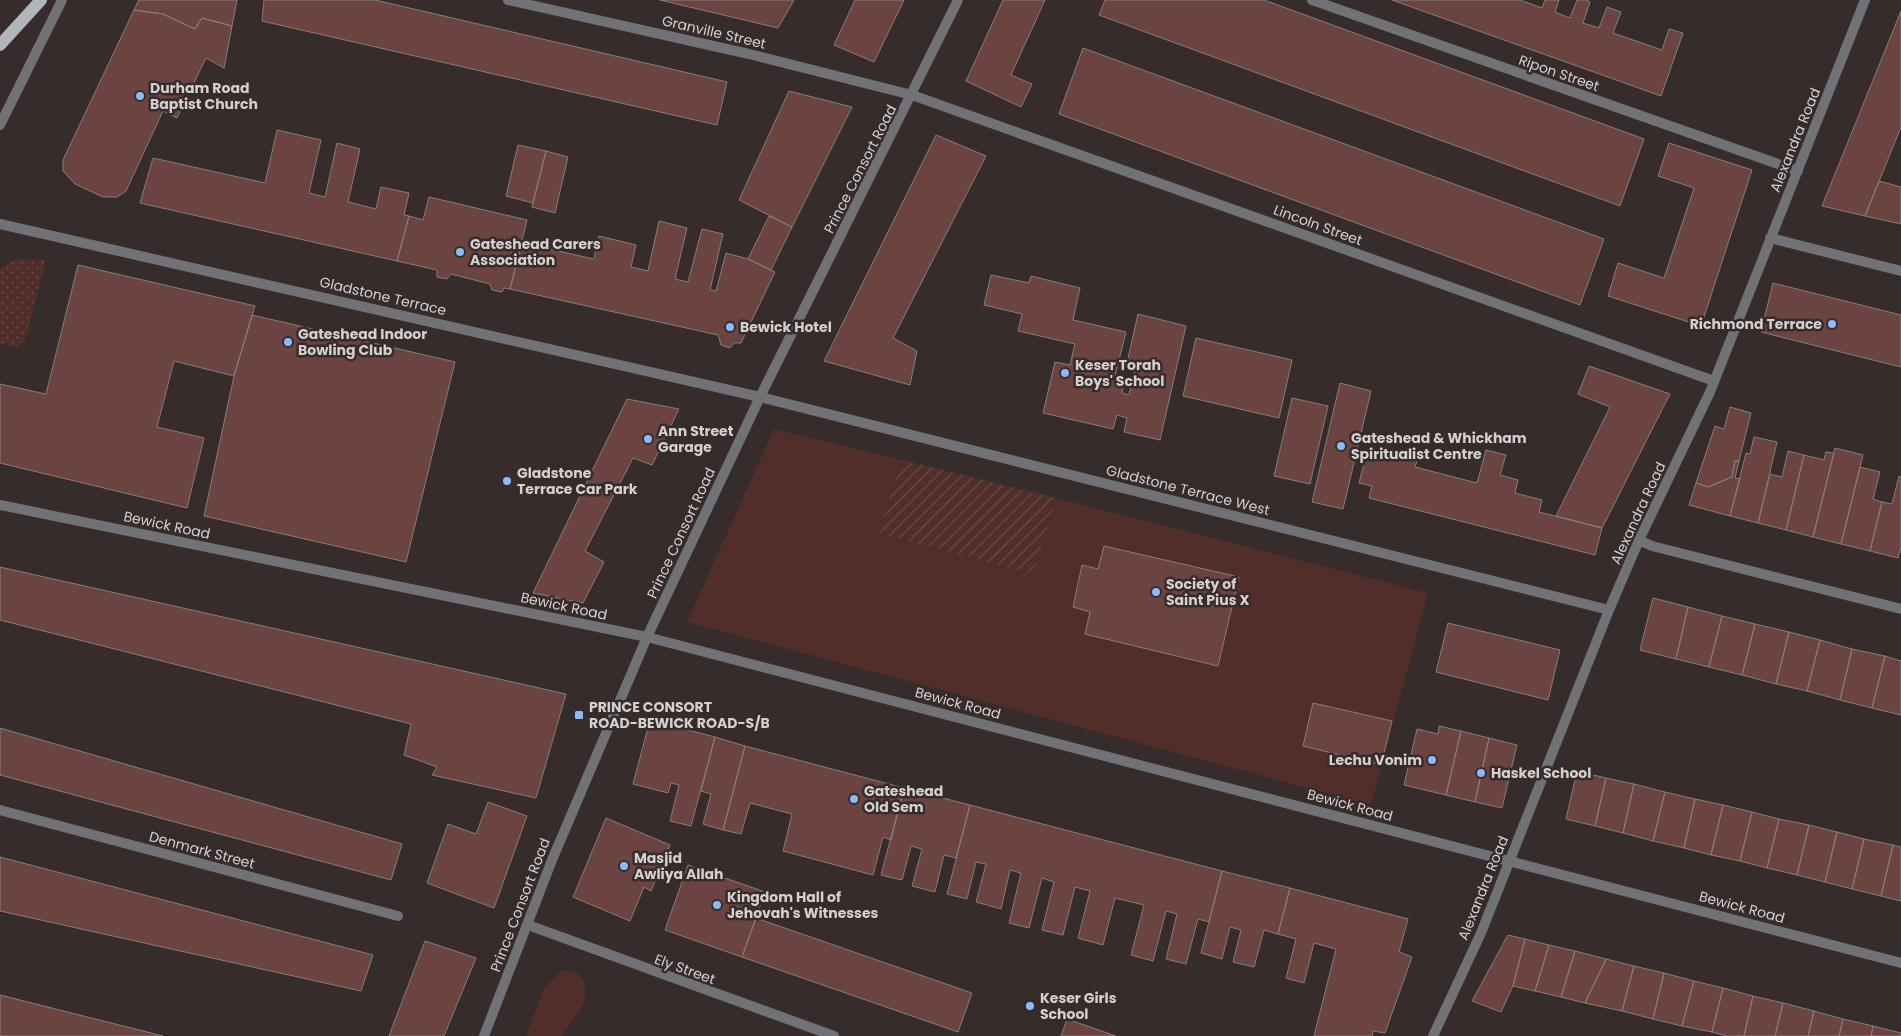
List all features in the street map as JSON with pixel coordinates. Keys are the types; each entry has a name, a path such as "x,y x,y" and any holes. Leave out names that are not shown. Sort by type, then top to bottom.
{"main road":[{"path":"0,46 41,0"}],"street":[{"path":"0,125 62,0"},
{"name":"Granville Street","path":"508,0 749,54 912,95"},
{"name":"Prince Consort Road","path":"484,1036 552,860 647,637 760,397 958,0"},
{"name":"Ripon Street","path":"1312,0 1798,171"},
{"name":"Alexandra Road","path":"1433,1036 1481,933 1510,862 1525,818 1639,540 1714,381 1865,0"},
{"name":"Lincoln Street","path":"912,95 1714,381"},
{"name":"Gladstone Terrace","path":"0,224 760,397"},
{"path":"1770,238 1901,271"},
{"name":"Gladstone Terrace West","path":"760,397 1609,610"},
{"name":"Bewick Road","path":"0,505 647,637 1901,963"},
{"path":"1639,540 1652,546 1901,609"},
{"name":"Denmark Street","path":"0,810 398,916"},
{"name":"Ely Street","path":"528,925 834,1036"}],"shaded area":[{"path":"15,259 46,260 25,340 17,348 0,343 0,269"},
{"path":"774,429 902,460 878,533 1033,574 1056,498 1428,593 1371,805 687,622"},
{"path":"902,460 1056,498 1033,574 878,533"},
{"path":"562,970 577,972 583,981 585,997 578,1013 561,1036 526,1036 544,988"}],"building":[{"path":"139,0 237,0 232,26 202,18 195,29 163,14 134,10"},
{"path":"264,0 375,0 727,82 717,125 262,21"},
{"path":"660,0 794,0 778,28"},
{"path":"855,0 904,0 874,62 834,45"},
{"path":"1003,0 1045,0 1011,75 1032,84 1021,107 966,81"},
{"path":"1105,0 1264,0 1644,139 1620,206 1099,15"},
{"path":"1392,0 1520,0 1542,8 1545,0 1559,0 1555,12 1570,18 1577,0 1586,0 1590,2 1583,23 1599,28 1607,7 1621,12 1613,33 1662,50 1669,29 1683,33 1661,96"},
{"name":"Durham Road Baptist Church","path":"134,10 163,14 195,29 202,18 232,26 224,68 206,58 177,118 163,111 126,191 117,197 103,197 75,184 63,171 63,160"},
{"path":"1901,11 1901,127 1865,216 1822,206"},
{"path":"1083,48 1604,239 1580,305 1059,114"},
{"path":"789,91 852,107 792,227 739,200"},
{"path":"277,130 321,140 309,193 325,197 337,143 360,149 348,202 376,209 381,187 409,193 404,215 409,216 397,261 140,203 153,158 265,183"},
{"path":"936,135 986,156 893,338 917,351 910,385 824,361"},
{"path":"1669,143 1752,170 1701,326 1608,296 1618,263 1664,278 1694,188 1658,176"},
{"path":"518,145 546,151 533,203 506,196"},
{"path":"546,151 568,157 555,213 532,207"},
{"path":"1879,181 1901,187 1901,224 1865,216"},
{"name":"Gateshead Carers Association","path":"429,197 527,220 510,289 504,288 502,292 492,290 490,284 451,274 447,279 437,277 437,270 397,261 409,216 423,220"},
{"path":"769,216 792,227 771,270 748,259"},
{"path":"659,221 687,228 675,279 688,282 702,229 723,234 710,290 716,291 726,253 748,259 775,272 741,343 734,343 730,348 721,345 718,335 510,289 522,243 594,259 599,236 636,245 631,267 648,271"},
{"path":"78,265 255,306 234,376 174,361 157,427 204,438 187,508 0,463 0,384 46,394"},
{"path":"991,275 1029,283 1031,276 1080,288 1073,320 1126,332 1115,376 1125,378 1122,393 1129,395 1136,365 1127,363 1138,314 1186,326 1160,440 1124,432 1127,418 1117,415 1113,429 1043,413 1055,362 1070,365 1075,344 1018,331 1022,314 984,305"},
{"name":"Richmond Terrace","path":"1773,283 1901,315 1901,367 1761,332"},
{"path":"252,315 455,362 406,562 204,516 234,376"},
{"path":"1196,338 1292,360 1279,418 1183,396"},
{"path":"1589,366 1670,394 1602,528 1556,516 1610,407 1578,394"},
{"name":"Gateshead & Whickham Spiritualist Centre","path":"1340,383 1371,391 1343,509 1312,502"},
{"path":"1292,398 1328,406 1310,484 1274,476"},
{"path":"627,399 679,409 652,465 633,458 585,551 604,562 583,603 533,593"},
{"path":"1730,407 1751,413 1739,461 1735,461 1732,477 1708,487 1696,483 1715,426 1724,429"},
{"path":"1754,437 1777,442 1758,523 1730,516 1746,453 1750,454"},
{"path":"1368,448 1417,461 1415,467 1477,483 1486,450 1506,455 1500,475 1518,480 1515,493 1542,500 1539,512 1602,528 1595,555 1369,498 1372,486 1359,483"},
{"path":"1835,448 1863,455 1841,544 1813,537"},
{"path":"1788,451 1804,455 1786,530 1758,523 1770,474 1782,477"},
{"path":"1826,452 1834,453 1813,537 1786,530 1804,455 1824,460"},
{"path":"1735,461 1739,461 1735,478 1740,479 1730,516 1689,505 1696,483 1708,487 1732,477"},
{"path":"1860,467 1880,472 1873,499 1882,502 1870,551 1841,544"},
{"path":"1899,476 1901,477 1901,547 1898,558 1870,551 1882,502 1892,504"},
{"name":"Society of Saint Pius X","path":"1104,546 1239,577 1218,666 1085,634 1090,612 1073,607 1082,565 1098,569"},
{"path":"0,567 566,694 536,798 432,775 437,767 404,755 411,724 0,620"},
{"path":"1653,598 1688,607 1676,659 1640,650"},
{"path":"1688,607 1722,616 1709,667 1676,659"},
{"path":"1722,616 1755,624 1742,675 1709,667"},
{"path":"1448,623 1560,650 1548,700 1436,672"},
{"path":"1755,624 1789,632 1776,684 1742,675"},
{"path":"1789,632 1820,640 1807,691 1776,684"},
{"path":"1820,640 1852,649 1840,700 1807,691"},
{"path":"1852,649 1885,656 1872,708 1840,700"},
{"path":"1885,656 1901,661 1901,715 1872,708"},
{"path":"1313,703 1392,721 1381,765 1303,746"},
{"path":"650,720 715,737 691,826 670,821 679,785 671,783 668,793 633,784"},
{"name":"Lechu Vonim","path":"1439,726 1461,731 1446,795 1404,785 1417,729 1438,734"},
{"path":"0,728 402,844 391,880 0,775"},
{"path":"1461,731 1489,738 1475,802 1446,795"},
{"path":"715,737 745,746 723,830 703,824 711,794 701,791"},
{"path":"1489,738 1517,745 1502,808 1475,802"},
{"path":"745,746 904,788 891,840 883,837 873,875 783,851 792,814 750,803 741,834 723,830"},
{"path":"1577,771 1606,778 1595,826 1566,819"},
{"path":"1606,778 1634,784 1623,833 1595,826"},
{"path":"1634,784 1665,792 1653,841 1623,833"},
{"path":"904,788 970,805 956,858 944,855 935,892 912,886 922,849 911,846 902,880 881,875"},
{"path":"1665,792 1695,799 1684,848 1653,841"},
{"path":"1695,799 1723,805 1711,855 1684,848"},
{"path":"488,802 527,816 494,908 427,883 448,824 476,834"},
{"path":"970,805 1222,871 1209,922 1198,919 1186,964 1166,959 1177,914 1166,911 1153,961 1131,955 1144,905 1115,898 1103,945 1078,938 1090,891 1075,887 1063,935 1042,930 1054,882 1042,878 1029,928 1009,923 1021,873 1010,870 1001,909 976,902 986,864 976,862 967,899 947,894"},
{"path":"1723,805 1752,812 1740,861 1711,855"},
{"path":"1752,812 1779,819 1767,868 1740,861"},
{"name":"Masjid Awliya Allah","path":"606,818 670,845 651,891 644,887 630,921 573,897"},
{"path":"1779,819 1809,825 1797,875 1767,868"},
{"path":"1809,825 1837,832 1825,882 1797,875"},
{"path":"1837,832 1864,839 1852,889 1825,882"},
{"path":"1864,839 1893,845 1881,896 1852,889"},
{"path":"1893,845 1901,847 1901,901 1881,896"},
{"path":"0,857 373,955 361,991 0,911"},
{"name":"Kingdom Hall of Jehovah's Witnesses","path":"688,865 765,892 742,957 665,930"},
{"path":"1222,871 1290,888 1278,934 1264,930 1254,967 1233,962 1241,930 1230,927 1222,959 1201,953"},
{"path":"1290,888 1408,919 1399,952 1412,957 1385,1033 1373,1031 1372,1036 1314,1036 1336,949 1314,943 1304,983 1286,978 1296,939 1278,934"},
{"path":"756,918 972,993 958,1032 742,957"},
{"path":"1508,935 1525,939 1513,986 1501,1012 1472,1001"},
{"path":"1525,939 1549,945 1535,991 1513,986"},
{"path":"425,941 476,958 444,1036 389,1036"},
{"path":"1549,945 1575,951 1561,997 1535,991"},
{"path":"1575,951 1606,959 1585,1003 1561,997"},
{"path":"1606,959 1634,966 1622,1011 1585,1003"},
{"path":"1634,966 1664,973 1653,1019 1622,1011"},
{"path":"1664,973 1694,981 1682,1026 1653,1019"},
{"path":"1694,981 1723,988 1712,1032 1682,1026"},
{"path":"1723,988 1753,996 1744,1036 1727,1036 1712,1032"},
{"path":"0,995 163,1036 0,1036"},
{"path":"1753,996 1783,1003 1775,1036 1744,1036"},
{"path":"1783,1003 1814,1011 1808,1036 1775,1036"},
{"path":"1814,1011 1843,1019 1839,1036 1808,1036"},
{"path":"1067,1019 1116,1036 1061,1036"},
{"path":"1843,1019 1873,1026 1871,1036 1839,1036"},
{"path":"1873,1026 1901,1033 1901,1036 1871,1036"}],"place":[{"name":"Durham Road Baptist Church","path":"140,96"},
{"name":"Gateshead Carers Association","path":"460,252"},
{"name":"Richmond Terrace","path":"1832,324"},
{"name":"Bewick Hotel","path":"730,327"},
{"name":"Gateshead Indoor Bowling Club","path":"288,342"},
{"name":"Keser Torah Boys' School","path":"1065,373"},
{"name":"Ann Street Garage","path":"648,439"},
{"name":"Gateshead & Whickham Spiritualist Centre","path":"1341,446"},
{"name":"Gladstone Terrace Car Park","path":"507,481"},
{"name":"Society of Saint Pius X","path":"1156,592"},
{"name":"PRINCE CONSORT ROAD-BEWICK ROAD-S/B","path":"579,715"},
{"name":"Lechu Vonim","path":"1432,760"},
{"name":"Haskel School","path":"1481,773"},
{"name":"Gateshead Old Sem","path":"854,799"},
{"name":"Masjid Awliya Allah","path":"624,866"},
{"name":"Kingdom Hall of Jehovah's Witnesses","path":"717,905"},
{"name":"Keser Girls School","path":"1030,1006"}]}
